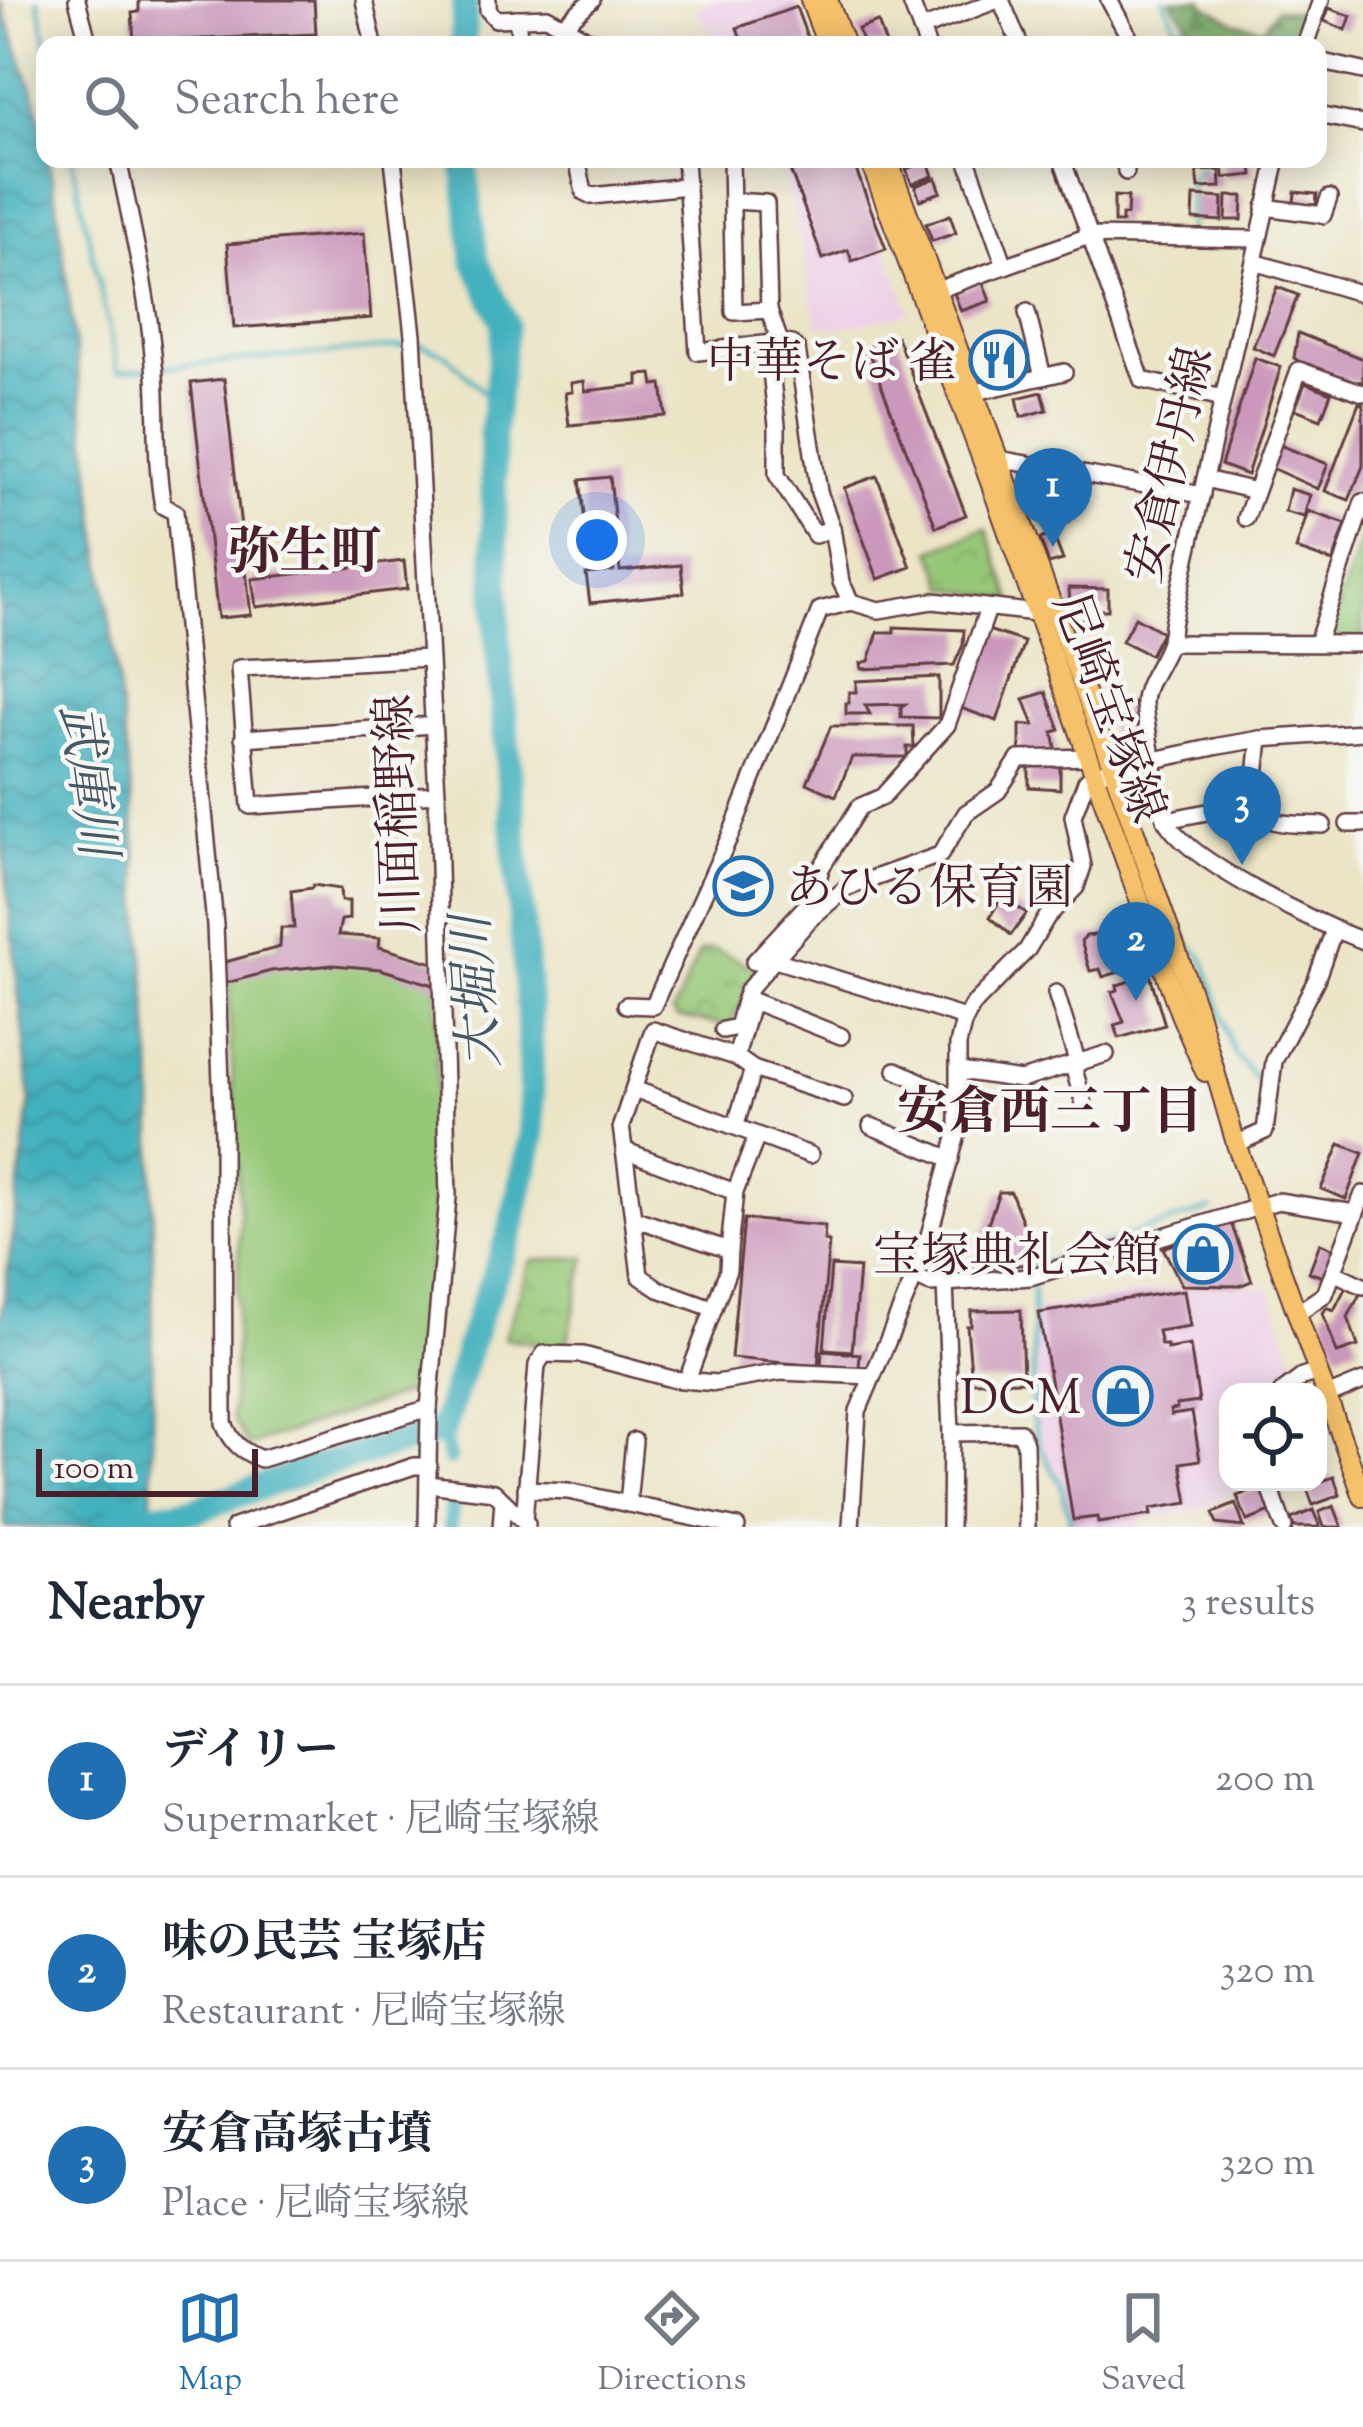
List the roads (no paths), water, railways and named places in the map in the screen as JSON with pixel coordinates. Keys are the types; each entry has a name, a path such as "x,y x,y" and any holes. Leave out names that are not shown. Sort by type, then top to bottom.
{"main road":[{"path":"810,0 824,36"},
{"path":"828,0 842,36"},
{"name":"尼崎宝塚線","path":"872,168 1044,610 1180,1014 1236,1144 1322,1383"},
{"name":"尼崎宝塚線","path":"891,168 976,392 1098,766"},
{"name":"尼崎宝塚線","path":"1327,1396 1363,1497"}],"street":[{"path":"77,0 87,36"},
{"path":"364,0 372,36"},
{"path":"488,0 488,10 496,19 547,17 584,36"},
{"path":"565,24 592,0"},
{"path":"910,0 924,36"},
{"path":"926,36 1000,0 1016,36"},
{"path":"1108,0 1128,36"},
{"path":"1308,36 1318,2"},
{"path":"517,18 519,36"},
{"path":"1327,63 1363,70"},
{"path":"1327,117 1363,124"},
{"path":"120,168 155,368 155,455 164,506 175,512 215,925 223,1136 224,1423 231,1440 261,1459 429,1410"},
{"name":"川面稲野線","path":"394,168 413,334 437,794 448,1197 429,1410 427,1527"},
{"path":"579,168 584,192 592,196 687,186"},
{"path":"686,168 698,352 774,343 793,344 797,349 819,492 832,528 841,582 851,602"},
{"path":"731,168 734,312 769,310"},
{"path":"970,168 1005,266"},
{"path":"1065,168 1142,380 1223,398"},
{"name":"安倉伊丹線","path":"1166,820 1144,699 1172,644 1172,625 1275,168"},
{"path":"1265,207 1321,223 1328,198"},
{"path":"733,201 766,203 777,475 815,535 832,528"},
{"path":"938,290 1090,236 1258,239"},
{"path":"1254,262 1363,294"},
{"path":"1027,312 1043,377"},
{"path":"1246,518 1299,370 1363,393"},
{"path":"976,392 1064,372"},
{"path":"998,459 1255,490"},
{"path":"1317,643 1363,502"},
{"path":"626,1005 653,1006 733,829 820,610 851,602 878,610 933,601 1044,610"},
{"path":"754,962 814,897 821,868 859,807 882,797 947,725 988,609"},
{"path":"1172,644 1363,644"},
{"path":"429,658 239,668 243,738 250,806 437,794"},
{"path":"243,738 433,725"},
{"path":"736,1057 751,1004 747,991 810,919 846,889 946,850 966,813 998,791 1013,762 1098,766 1260,739 1363,732"},
{"path":"1260,739 1253,803 1257,813 1270,821 1323,825"},
{"path":"851,1527 854,1437 871,1376 914,1277 958,1131 958,1045 965,1018 1027,950 1047,916 1080,878 1083,856 1073,816 1086,781 1098,766"},
{"path":"1166,820 1253,803"},
{"path":"1166,820 1207,859 1334,930 1363,941"},
{"path":"1236,1144 1265,1131 1274,1061 1316,980 1334,930"},
{"path":"775,960 965,1018"},
{"path":"1056,993 1084,1104"},
{"path":"724,1030 737,1027 745,998 841,1036"},
{"path":"712,1308 658,1289 640,1276 621,1126 653,1030 844,1099"},
{"path":"960,1072 1021,1080 1106,1054"},
{"path":"736,1124 752,1069"},
{"path":"896,1070 958,1099"},
{"path":"634,1089 810,1155"},
{"path":"871,1126 951,1160"},
{"path":"687,1380 728,1270 735,1192 757,1136"},
{"path":"624,1150 735,1192"},
{"path":"1297,1313 1321,1299 1363,1194"},
{"path":"914,1277 931,1284 1030,1277 1278,1201 1355,1213"},
{"path":"633,1218 729,1250"},
{"path":"1335,1273 1363,1286"},
{"path":"945,1283 950,1527"},
{"path":"526,1523 537,1365 544,1354 583,1355 613,1366 716,1383 781,1372 871,1376"},
{"path":"1294,1383 1318,1372"},
{"path":"1327,1396 1363,1382"},
{"path":"951,1432 1020,1432 1025,1443 1027,1527"},
{"path":"628,1504 634,1441"},
{"path":"234,1527 429,1461"},
{"path":"428,1484 485,1488 526,1523"},
{"path":"526,1489 568,1491 737,1527"},
{"path":"1271,1491 1284,1527"},
{"path":"501,1527 503,1501"}],"water":[{"name":"武庫川","path":"0,0 36,99 36,168 50,168 56,198 131,788 153,1079 152,1527 5,1527 0,1329 30,1100 0,821"}],"waterway":[{"path":"38,0 45,36"},
{"name":"大堀川","path":"463,36 465,0"},
{"path":"1154,36 1177,28 1164,0"},
{"path":"1177,28 1184,25 1188,36"},
{"path":"74,168 118,371 421,345 446,354 496,405"},
{"name":"大堀川","path":"118,1520 195,1510 311,1469 442,1431 510,1235 532,1137 529,1007 498,644 492,432 505,324 475,259 465,168"},
{"path":"1189,231 1190,179 1199,168"},
{"path":"1190,944 1204,959 1234,1053 1262,1087 1261,1104"},
{"path":"1033,1271 1033,1266 1211,1209"},
{"path":"1033,1283 1033,1420 1039,1445 1061,1485 1072,1527"},
{"path":"442,1431 449,1459"},
{"path":"450,1527 453,1497"}],"place":[{"name":"中華そば 雀","path":"999,360"},
{"name":"デイリー","path":"1053,547"},
{"name":"安倉高塚古墳","path":"1242,865"},
{"name":"あひる保育園","path":"743,886"},
{"name":"味の民芸 宝塚店","path":"1136,1001"},
{"name":"宝塚典礼会館","path":"1203,1254"},
{"name":"DCM","path":"1123,1396"}],"district":[{"name":"弥生町","path":"305,550"},
{"name":"安倉西三丁目","path":"1050,1110"}]}
